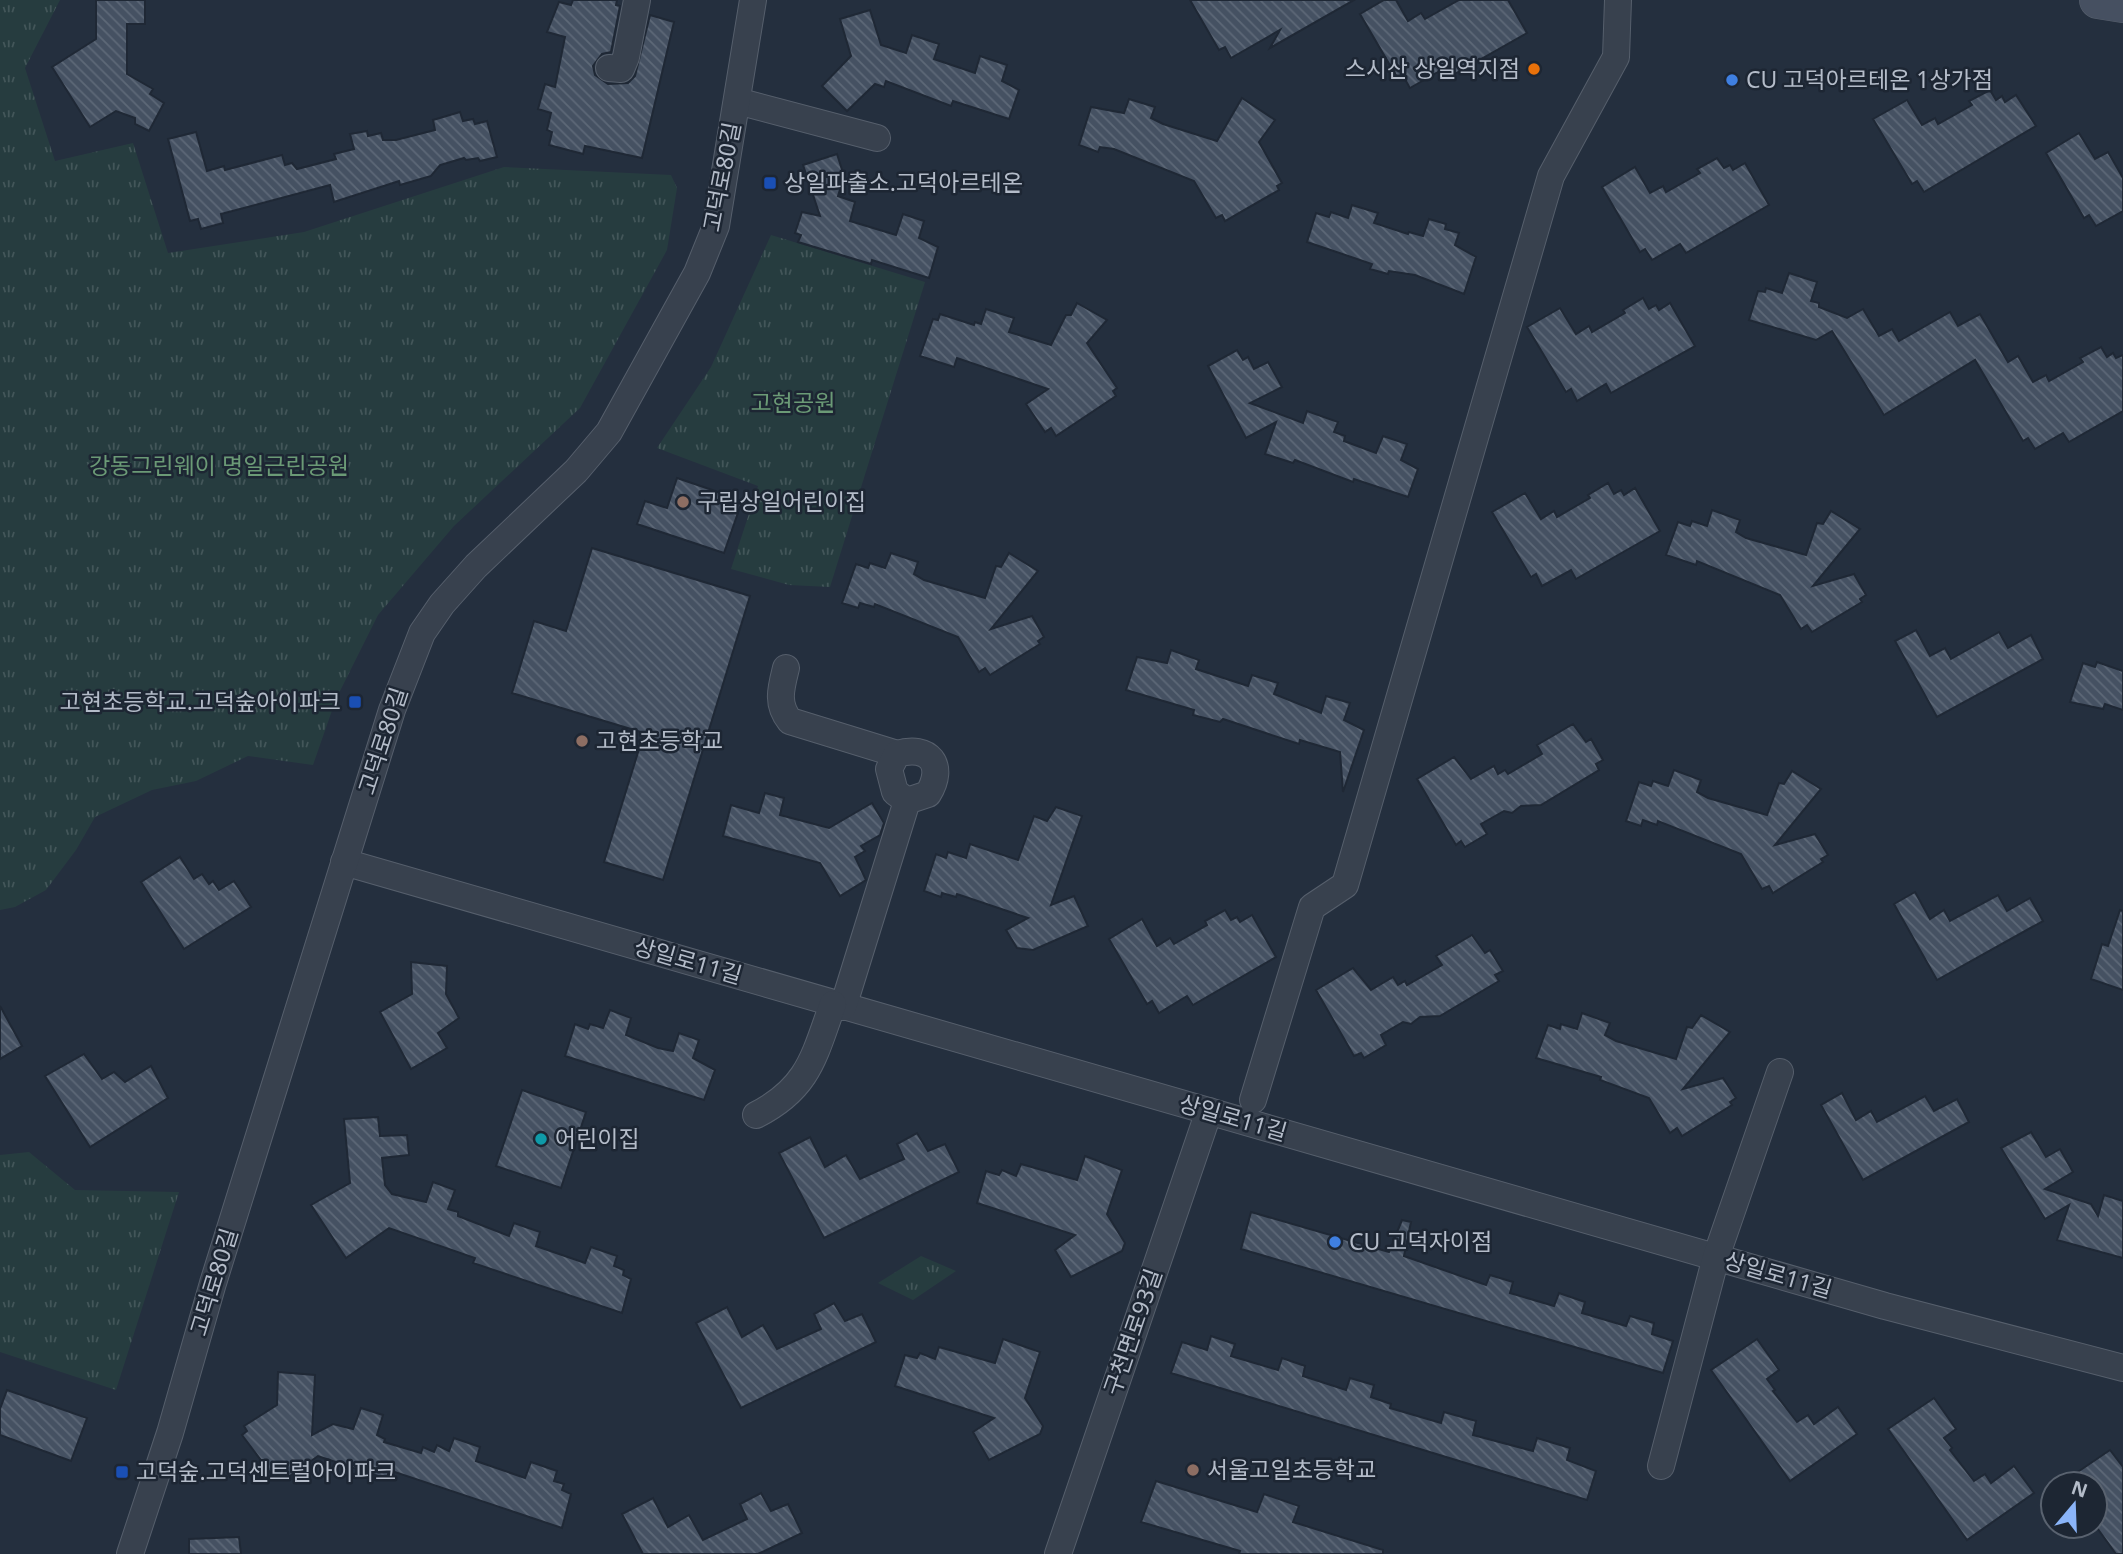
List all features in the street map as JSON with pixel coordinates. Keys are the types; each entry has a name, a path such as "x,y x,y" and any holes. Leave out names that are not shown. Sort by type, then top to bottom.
{"main road":[{"path":"2098,0 2123,5"}],"street":[{"path":"609,68 621,69 626,57 636,0"},
{"name":"고덕로80길","path":"130,1554 170,1433 213,1283 392,710 422,633 476,566 576,471 609,432 697,274 716,226 753,0"},
{"path":"1253,1100 1312,907 1345,885 1551,176 1616,57 1618,0"},
{"path":"737,101 877,138"},
{"path":"786,668 779,694 783,712 790,721 897,754 911,750 924,753 935,765 937,780 928,794 907,801"},
{"path":"897,754 889,769 890,782 895,792 907,801"},
{"path":"756,1115 775,1105 801,1082 838,1005 907,801"},
{"name":"상일로11길","path":"344,862 1716,1257 2123,1368"},
{"path":"1661,1466 1716,1257 1780,1072"},
{"name":"구천면로93길","path":"1058,1554 1209,1111"}],"green space":[{"name":"강동그린웨이 명일근린공원","path":"0,0 60,0 25,68 55,161 133,143 168,253 304,232 504,167 671,175 677,188 667,250 580,408 454,526 378,615 336,699 313,765 248,756 196,781 152,790 95,817 76,850 46,890 15,907 0,910"},
{"name":"고현공원","path":"771,235 925,282 830,587 789,585 731,569 758,486 657,448 711,367"},
{"path":"29,1152 75,1190 179,1192 116,1390 0,1352 0,1155"},
{"path":"921,1256 956,1271 913,1300 878,1283"}],"building":[{"path":"96,0 145,0 145,24 127,24 127,74 153,89 150,94 164,103 149,131 135,124 135,118 116,111 90,127 52,67 96,39"},
{"path":"573,0 617,0 616,5 620,6 611,52 602,54 593,66 595,75 608,84 628,83 635,76 650,15 674,22 642,158 585,146 583,154 549,145 552,132 547,130 551,113 538,109 545,84 555,87 565,37 547,32 559,2 571,5"},
{"path":"1190,0 1354,0 1270,48 1280,30 1231,58 1225,47 1219,50"},
{"path":"1384,0 1396,0 1408,21 1421,13 1425,19 1459,0 1508,0 1527,33 1444,80 1438,72 1410,88 1403,76 1398,79 1360,14"},
{"path":"870,10 881,45 906,53 912,35 939,44 934,59 975,73 980,56 1007,65 1002,81 1019,90 1009,119 953,101 951,106 886,81 884,87 875,84 847,111 822,86 851,56 840,19"},
{"path":"1990,90 1996,100 2002,96 2005,102 2016,95 2036,126 1924,192 1917,181 1912,184 1873,119 1907,100 1922,125 1935,118 1938,124 1972,105 1969,101"},
{"path":"1242,98 1275,120 1259,142 1282,183 1277,186 1279,190 1225,221 1222,215 1216,218 1194,181 1114,149 1100,147 1098,152 1079,145 1091,107 1124,113 1129,99 1155,107 1151,118 1163,124 1217,141"},
{"path":"460,112 463,121 473,119 475,124 487,121 497,157 480,161 478,158 464,158 440,165 431,176 400,185 399,181 334,202 330,185 221,214 223,223 201,229 198,219 190,221 168,139 196,132 207,171 224,166 225,170 282,155 285,165 292,163 297,169 336,159 334,154 354,149 350,134 367,131 368,136 381,133 383,140 396,140 435,130 433,120"},
{"path":"2079,133 2095,159 2108,152 2123,178 2123,211 2096,226 2089,215 2084,218 2046,153"},
{"path":"837,154 844,176 838,196 855,202 850,221 896,235 903,214 924,221 919,238 938,247 929,278 872,260 871,264 798,242 801,235 795,233 802,212 820,216 803,165"},
{"path":"1717,158 1724,168 1730,165 1733,170 1745,163 1769,205 1686,253 1680,244 1652,260 1645,249 1640,252 1602,187 1635,167 1650,193 1663,186 1666,192 1700,173 1697,169"},
{"path":"1352,205 1378,213 1374,223 1408,234 1409,232 1423,236 1429,219 1446,224 1445,229 1459,233 1455,245 1476,257 1464,294 1415,275 1389,271 1388,274 1370,269 1372,264 1307,242 1316,213 1329,217 1331,212 1348,218"},
{"path":"1789,273 1817,282 1811,301 1819,303 1819,307 1847,318 1863,309 1879,336 1892,329 1899,341 1950,312 1958,326 1980,314 2008,362 2018,356 2033,382 2046,375 2049,381 2083,362 2080,358 2101,347 2107,357 2113,353 2116,358 2123,355 2123,411 2069,442 2063,433 2035,449 2028,438 2023,441 1975,360 1884,415 1832,331 1816,340 1749,320 1758,291 1765,292 1766,288 1782,293"},
{"path":"1643,298 1649,309 1656,305 1659,310 1670,303 1695,346 1611,393 1606,384 1577,401 1571,389 1566,392 1527,327 1560,308 1576,334 1589,326 1592,332 1625,313 1623,310"},
{"path":"1077,303 1107,320 1087,343 1117,388 1113,391 1116,396 1056,436 1051,428 1045,432 1026,404 1048,389 957,358 954,367 920,356 933,319 938,320 940,314 974,325 975,322 981,324 986,309 1014,318 1009,332 1051,345 1066,315 1071,315"},
{"path":"1237,350 1243,360 1248,357 1254,369 1268,362 1282,387 1250,403 1303,423 1307,411 1338,422 1334,432 1345,436 1344,441 1376,453 1383,436 1407,444 1401,460 1418,469 1408,497 1354,479 1353,482 1295,460 1293,463 1265,454 1276,422 1246,438 1208,366"},
{"name":"구립상일어린이집","path":"677,478 721,493 720,497 741,504 724,553 637,524 645,501 667,508"},
{"path":"1608,483 1614,494 1621,490 1624,495 1635,488 1660,531 1576,579 1571,570 1542,586 1536,574 1531,577 1492,512 1525,493 1541,519 1554,511 1557,517 1590,498 1588,495"},
{"path":"1712,510 1740,520 1736,532 1746,538 1806,555 1817,523 1823,524 1831,511 1860,529 1813,586 1854,574 1866,595 1860,599 1862,602 1812,632 1807,625 1801,629 1780,595 1697,561 1696,565 1666,555 1678,522 1690,526 1692,521 1707,526"},
{"name":"고현초등학교","path":"592,548 750,596 663,880 604,862 644,733 512,693 534,621 566,631"},
{"path":"891,553 918,562 914,574 924,580 985,598 996,566 1001,567 1009,553 1038,571 991,629 1032,616 1044,637 1038,641 1040,644 990,675 985,668 979,672 958,637 875,604 874,607 860,603 858,608 842,603 856,564 868,568 870,563 885,568"},
{"path":"1916,630 1930,656 1945,648 1951,659 1999,632 2008,648 2031,635 2043,659 1937,717 1895,641"},
{"path":"1171,650 1199,660 1196,669 1248,686 1252,675 1278,683 1274,694 1321,713 1326,696 1350,703 1344,720 1364,730 1343,792 1340,752 1300,740 1299,744 1223,719 1220,722 1193,715 1194,710 1126,690 1137,657 1167,663"},
{"path":"2097,662 2123,671 2123,710 2105,704 2103,709 2070,702 2083,663 2095,667"},
{"path":"1573,724 1586,742 1591,739 1603,760 1596,764 1599,770 1541,805 1521,806 1512,813 1504,811 1481,824 1487,834 1465,847 1461,841 1456,845 1417,779 1454,757 1471,779 1494,766 1498,774 1505,770 1508,774 1542,754 1537,745"},
{"path":"1674,770 1701,780 1697,792 1708,798 1767,815 1779,783 1784,784 1792,771 1821,789 1775,845 1815,834 1828,855 1821,859 1823,862 1773,893 1769,886 1762,889 1741,854 1658,821 1657,825 1643,820 1641,826 1626,821 1639,782 1651,786 1653,781 1668,786"},
{"path":"765,793 784,798 780,815 829,828 872,803 884,823 880,835 861,846 865,851 855,857 866,880 840,896 820,863 723,836 731,805 759,813"},
{"path":"1056,807 1082,816 1051,905 1074,896 1088,926 1033,950 1017,948 1006,930 1028,918 957,894 956,897 942,893 941,897 924,891 936,854 946,858 948,852 966,858 970,844 1018,860 1034,816 1047,821"},
{"path":"180,857 194,879 202,874 209,884 213,881 219,890 234,881 251,907 184,949 141,882"},
{"path":"1915,892 1930,919 1944,910 1950,921 1998,895 2007,911 2030,898 2043,921 1937,980 1894,904"},
{"path":"1225,910 1231,920 1237,917 1240,922 1252,915 1276,957 1193,1005 1187,996 1159,1013 1152,1001 1147,1004 1109,939 1142,919 1157,946 1170,938 1174,944 1207,925 1205,921"},
{"path":"2120,910 2123,911 2123,990 2091,979 2102,944 2108,946"},
{"path":"1472,935 1485,953 1490,950 1503,971 1495,975 1499,981 1440,1016 1420,1017 1411,1024 1403,1022 1381,1035 1386,1045 1364,1058 1361,1053 1354,1056 1316,990 1353,968 1371,990 1393,977 1398,985 1405,981 1407,985 1442,965 1436,956"},
{"path":"411,962 447,966 446,994 459,1018 438,1033 447,1048 411,1069 380,1012 412,994"},
{"path":"0,1006 22,1046 0,1059"},
{"path":"610,1010 631,1018 626,1035 658,1048 673,1051 679,1033 699,1040 693,1058 715,1070 704,1100 565,1056 575,1024 588,1029 590,1024 603,1028"},
{"path":"1582,1013 1610,1023 1605,1035 1616,1041 1676,1059 1687,1027 1692,1028 1701,1015 1730,1032 1683,1089 1723,1078 1736,1098 1730,1102 1732,1105 1682,1136 1677,1128 1670,1133 1649,1098 1600,1080 1601,1077 1536,1058 1548,1025 1560,1029 1561,1024 1577,1029"},
{"path":"84,1054 102,1079 114,1072 125,1082 151,1066 168,1098 90,1147 45,1076"},
{"name":"어린이집","path":"522,1090 586,1112 561,1188 496,1166"},
{"path":"1842,1093 1856,1120 1871,1111 1877,1122 1925,1096 1934,1111 1957,1099 1969,1122 1863,1180 1821,1105"},
{"path":"378,1117 380,1136 407,1135 409,1155 382,1158 385,1185 392,1194 426,1202 433,1182 455,1190 448,1209 458,1212 458,1216 509,1236 514,1223 540,1232 536,1246 585,1263 591,1247 617,1256 614,1266 624,1270 623,1275 631,1279 622,1313 473,1263 475,1258 389,1228 346,1258 311,1205 350,1183 344,1119"},
{"path":"2031,1132 2046,1157 2060,1149 2073,1172 2045,1189 2091,1204 2098,1216 2104,1195 2123,1201 2123,1258 2057,1240 2069,1205 2045,1219 2001,1148"},
{"path":"917,1133 928,1151 945,1144 959,1172 824,1238 779,1153 810,1137 825,1167 846,1155 860,1179 904,1159 897,1144"},
{"path":"1085,1156 1122,1170 1107,1214 1125,1243 1122,1251 1071,1277 1055,1250 1075,1235 977,1203 986,1171 999,1175 1002,1170 1016,1176 1021,1164 1077,1180"},
{"path":"1251,1212 1389,1252 1402,1220 1411,1222 1404,1256 1486,1285 1490,1275 1513,1282 1510,1293 1554,1306 1559,1293 1585,1302 1582,1313 1626,1326 1630,1316 1654,1323 1652,1334 1673,1341 1663,1373 1241,1249"},
{"path":"834,1303 845,1321 862,1314 876,1342 741,1408 696,1323 727,1307 742,1337 763,1325 777,1349 821,1329 814,1314"},
{"path":"1211,1336 1235,1344 1231,1356 1278,1370 1282,1358 1305,1366 1303,1376 1346,1390 1350,1378 1374,1385 1371,1397 1391,1404 1390,1408 1441,1423 1444,1412 1476,1421 1473,1435 1533,1451 1537,1438 1570,1448 1567,1460 1596,1471 1587,1500 1171,1373 1182,1342 1207,1350"},
{"path":"1003,1339 1040,1352 1025,1398 1043,1426 1040,1434 989,1460 973,1432 994,1418 895,1386 905,1355 917,1358 920,1353 935,1359 939,1347 995,1363"},
{"path":"1757,1339 1779,1370 1767,1379 1797,1422 1808,1415 1814,1424 1838,1407 1857,1434 1790,1481 1711,1370"},
{"path":"278,1372 315,1375 312,1435 333,1424 353,1429 361,1408 383,1415 377,1435 385,1439 384,1442 421,1453 423,1447 434,1452 437,1445 449,1451 454,1438 480,1447 476,1461 525,1478 531,1462 557,1471 554,1481 564,1484 562,1490 571,1494 562,1528 389,1470 387,1479 318,1456 287,1478 279,1470 272,1475 242,1435 247,1431 244,1426 277,1405"},
{"path":"7,1390 87,1418 71,1461 0,1435 0,1409"},
{"path":"1934,1398 1956,1429 1944,1438 1974,1481 1985,1474 1991,1483 2014,1466 2034,1493 1967,1540 1888,1429"},
{"path":"2110,1450 2123,1467 2123,1554 2116,1554 2106,1540 2109,1540 2109,1470 2081,1470"},
{"path":"1156,1481 1257,1512 1264,1494 1299,1506 1293,1522 1383,1550 1383,1554 1239,1554 1240,1551 1141,1522"},
{"path":"761,1493 771,1511 788,1504 802,1533 758,1554 643,1554 622,1514 653,1498 668,1527 689,1515 703,1540 747,1519 740,1504"},
{"path":"239,1537 241,1554 189,1554 189,1539"}],"place":[{"name":"스시산 상일역지점","path":"1534,69"},
{"name":"CU 고덕아르테온 1상가점","path":"1732,80"},
{"name":"상일파출소.고덕아르테온","path":"770,183"},
{"name":"구립상일어린이집","path":"683,502"},
{"name":"고현초등학교.고덕숲아이파크","path":"355,702"},
{"name":"고현초등학교","path":"582,741"},
{"name":"어린이집","path":"541,1139"},
{"name":"CU 고덕자이점","path":"1335,1242"},
{"name":"서울고일초등학교","path":"1193,1470"},
{"name":"고덕숲.고덕센트럴아이파크","path":"122,1472"}]}
